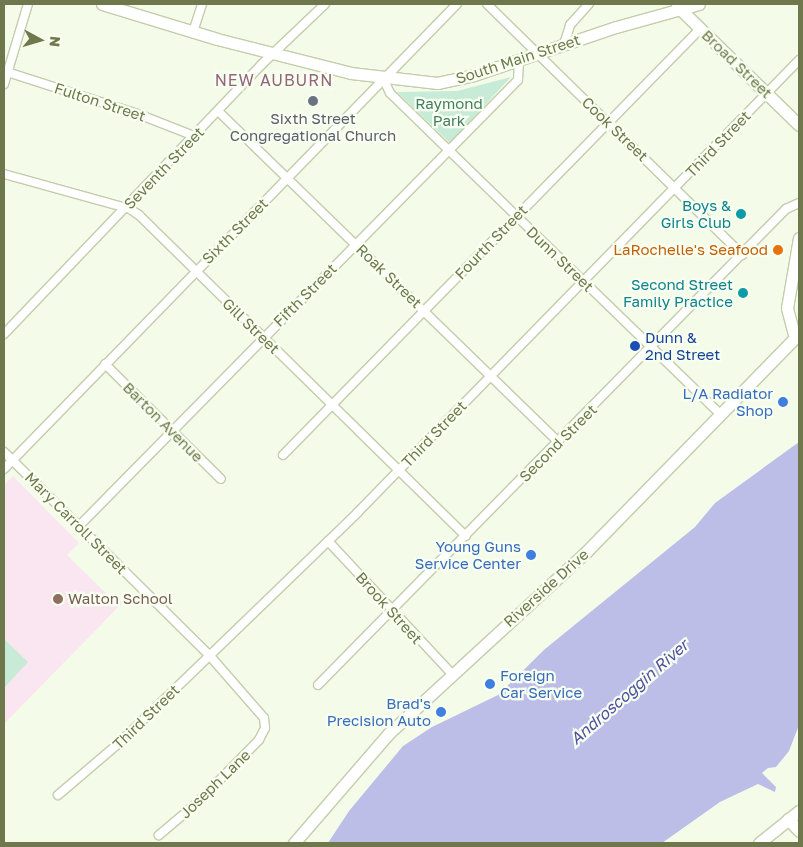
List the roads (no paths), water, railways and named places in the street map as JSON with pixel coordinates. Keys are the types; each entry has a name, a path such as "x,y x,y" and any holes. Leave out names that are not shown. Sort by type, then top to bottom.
{"main road":[{"name":"South Main Street","path":"107,4 193,32 274,54 383,78 418,82 452,81 677,6 699,4"},
{"name":"Broad Street","path":"677,6 799,125"},
{"path":"797,336 787,308 799,238"},
{"name":"Riverside Drive","path":"294,843 378,744 451,673 587,551 797,336"},
{"path":"759,843 799,810"},
{"path":"788,819 799,831"}],"street":[{"path":"4,84 6,71 28,4"},
{"path":"193,32 202,4"},
{"name":"Seventh Street","path":"4,334 218,111 324,4"},
{"name":"Sixth Street","path":"4,469 104,364 457,4"},
{"name":"Cook Street","path":"487,4 742,255"},
{"path":"564,44 570,25 589,4"},
{"name":"Fourth Street","path":"283,455 700,29"},
{"name":"Fifth Street","path":"80,525 518,80 519,60"},
{"name":"Third Street","path":"58,795 119,743 328,541 584,282 799,60"},
{"name":"Fulton Street","path":"6,71 138,114 194,136"},
{"name":"Dunn Street","path":"383,78 390,93 584,282 650,350 720,414"},
{"name":"Roak Street","path":"218,111 424,310 489,378 558,442"},
{"name":"Gill Street","path":"4,174 139,215 466,536"},
{"name":"Second Street","path":"318,686 650,350 786,209 799,203"},
{"name":"Barton Avenue","path":"104,364 221,479"},
{"name":"Mary Carroll Street","path":"4,452 80,525 210,656 256,705 264,718 265,728"},
{"name":"Brook Street","path":"328,541 451,673"},
{"name":"Joseph Lane","path":"159,835 197,803 259,740 265,728"}],"water":[{"name":"Androscoggin River","path":"799,442 799,725 789,751 776,767 768,768 762,773 776,787 775,792 758,784 720,802 662,843 328,843 349,811 403,746 432,727 498,695 545,649 695,527 715,503"}],"place":[{"name":"Sixth Street Congregational Church","path":"313,101"},
{"name":"Boys & Girls Club","path":"741,214"},
{"name":"LaRochelle's Seafood","path":"778,250"},
{"name":"Second Street Family Practice","path":"743,293"},
{"name":"Dunn & 2nd Street","path":"635,346"},
{"name":"L/A Radiator Shop","path":"783,402"},
{"name":"Young Guns Service Center","path":"531,555"},
{"name":"Walton School","path":"58,599"},
{"name":"Foreign Car Service","path":"490,684"},
{"name":"Brad's Precision Auto","path":"441,712"}],"district":[{"name":"NEW AUBURN","path":"274,80"}],"park label":[{"name":"Raymond Park","path":"449,112"}]}
